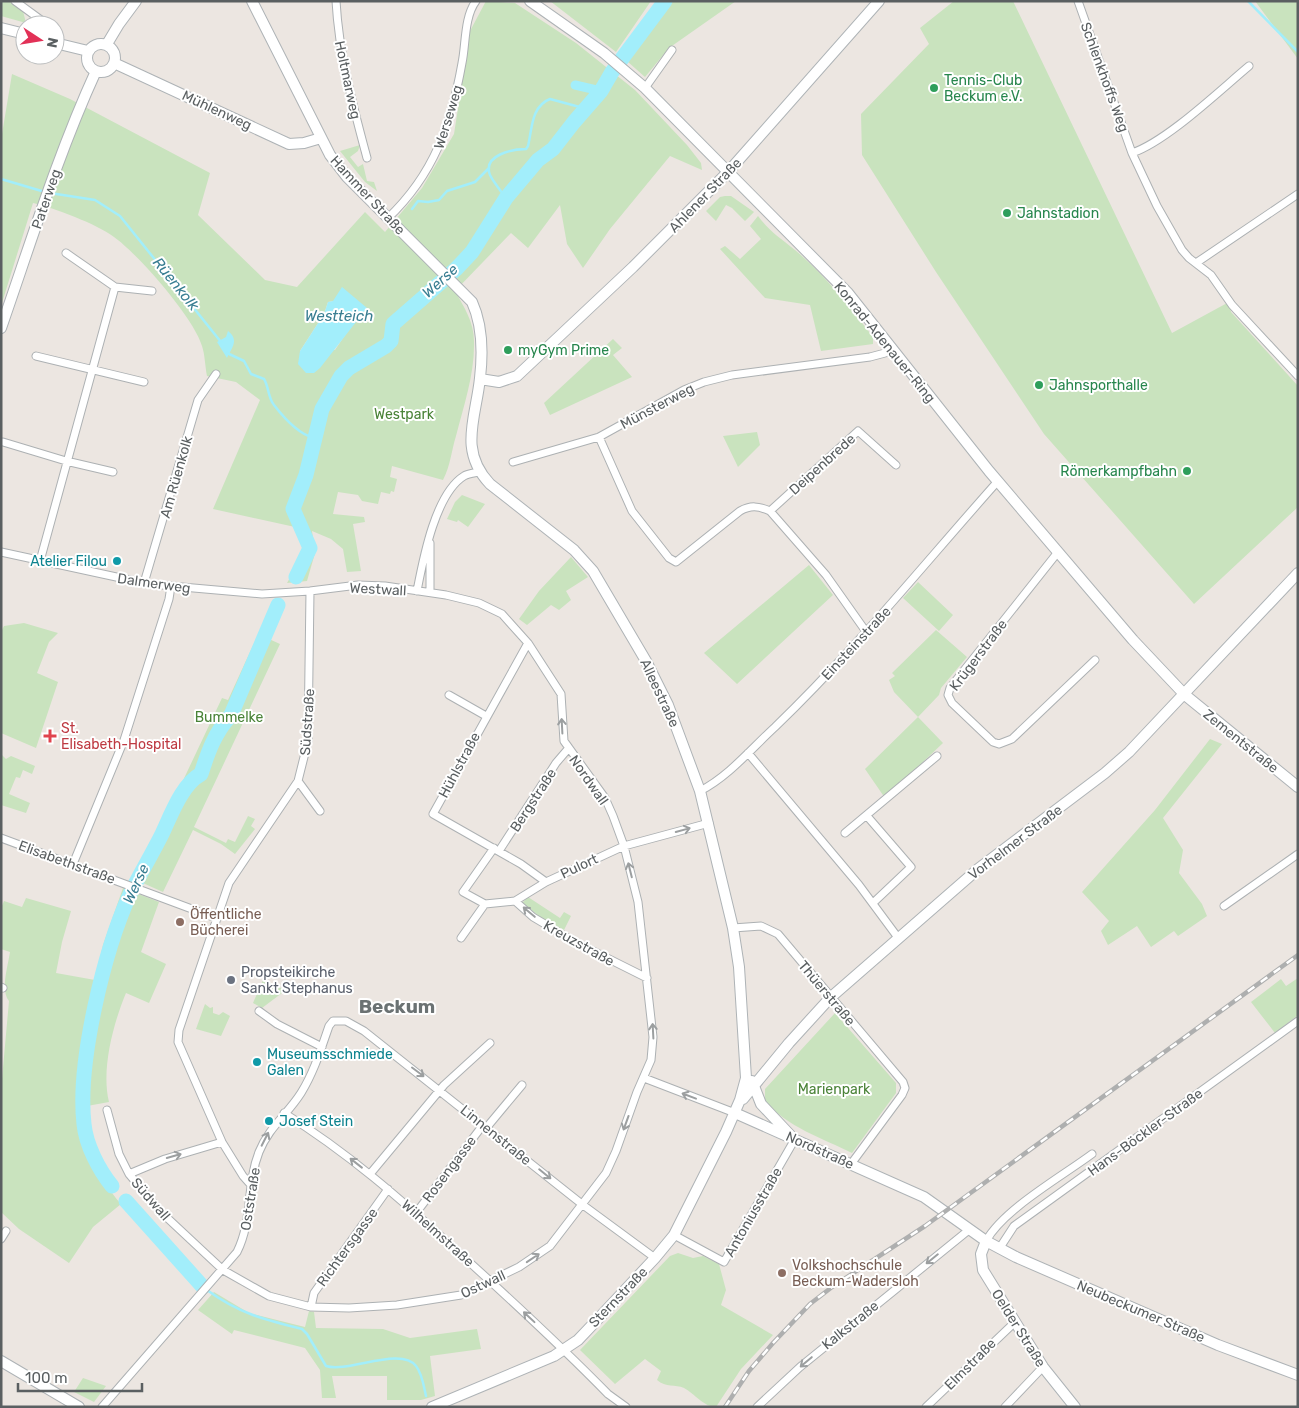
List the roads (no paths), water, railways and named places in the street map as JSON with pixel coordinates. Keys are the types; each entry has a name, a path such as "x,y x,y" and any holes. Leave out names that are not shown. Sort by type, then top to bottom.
{"main road":[{"path":"107,44 136,1"},
{"name":"Hammer Straße","path":"252,1 330,155 347,177 472,302 476,312 482,345 480,378"},
{"name":"Konrad-Adenauer-Ring","path":"530,1 604,53 645,88 848,293 998,481 1133,640 1185,695"},
{"name":"Ahlener Straße","path":"480,378 499,382 517,376 633,267 728,172 879,1"},
{"path":"1,28 15,32"},
{"path":"107,44 115,54 114,63 106,71 96,71 89,65 88,51 94,45 107,44"},
{"path":"65,45 88,51"},
{"name":"Mühlenweg","path":"114,63 289,144 304,143 321,138"},
{"name":"Paterweg","path":"1,328 77,112 96,71"},
{"name":"Alleestraße","path":"480,378 470,439 471,451 479,472 505,496 574,550 593,572 646,661 668,705 700,791 734,928 746,1067 743,1090 735,1113"},
{"name":"Vorhelmer Straße","path":"735,1113 754,1085 830,998 978,868 1105,773 1185,695 1298,573"},
{"name":"Zementstraße","path":"1185,695 1298,787"},
{"name":"Alleestraße","path":"746,1067 761,1104 795,1139"},
{"name":"Nordstraße","path":"735,1113 924,1197 986,1241"},
{"name":"Sternstraße","path":"432,1407 485,1386 565,1350 655,1258 674,1235 735,1113"},
{"name":"Neubeckumer Straße","path":"986,1241 1218,1345 1298,1375"},
{"name":"Oelder Straße","path":"986,1241 981,1254 983,1270 1014,1323 1043,1367 1075,1407"},
{"path":"1,1361 79,1407"}],"street":[{"path":"15,1 34,15"},
{"name":"Holtmarweg","path":"336,1 338,36 350,96 366,158"},
{"name":"Werseweg","path":"388,218 404,203 439,150 458,85 468,16 476,1"},
{"name":"Schlenkhoffs Weg","path":"1078,1 1132,153 1157,206 1182,250 1212,275 1229,302 1298,376"},
{"path":"645,88 672,50"},
{"path":"1132,153 1143,149 1166,133 1249,66"},
{"path":"1196,263 1298,194"},
{"path":"66,253 115,287 152,290"},
{"path":"40,561 115,287"},
{"name":"Münsterweg","path":"513,462 599,437 684,390 704,382 732,375 870,356 885,353 892,347"},
{"path":"36,356 144,382"},
{"name":"Am Rüenkolk","path":"144,583 198,400 216,374"},
{"name":"Deipenbrede","path":"770,511 858,431 896,465"},
{"path":"599,437 632,511 669,558 676,562 740,511 749,506 770,511 826,575 867,633"},
{"path":"3,442 66,461 113,472"},
{"path":"417,591 430,534 447,494 464,476 479,472"},
{"name":"Einsteinstraße","path":"700,791 722,777 803,700 867,633 998,481"},
{"path":"430,534 430,592"},
{"name":"Dalmerweg","path":"1,552 144,583 262,594 310,591"},
{"name":"Krügerstraße","path":"1058,552 950,688 948,694 952,703 992,742 999,744 1012,739 1094,660"},
{"name":"Westwall","path":"310,591 358,585 417,591"},
{"path":"73,864 124,740 169,599 171,586"},
{"name":"Südstraße","path":"251,1185 243,1176 222,1142 178,1042 178,1030 216,918 235,871 298,781 308,741 310,591"},
{"name":"Nordwall","path":"417,591 479,603 502,614 528,643 560,694 562,733 568,749 605,798 624,846 638,902 648,978 653,1037 651,1060 644,1078"},
{"name":"Hühlstraße","path":"434,814 486,716 528,643"},
{"name":"Hühlstraße","path":"449,695 486,716"},
{"name":"Bergstraße","path":"486,904 463,892 496,850 556,763 568,749"},
{"path":"748,753 873,903 899,939"},
{"path":"845,832 867,816 937,756"},
{"path":"298,781 320,811"},
{"name":"Pulort","path":"434,814 546,882 624,846 709,823"},
{"path":"867,816 911,866 873,903"},
{"name":"Elisabethstraße","path":"1,838 216,918"},
{"path":"1224,906 1298,854"},
{"path":"460,938 486,904 515,901 546,882"},
{"name":"Kreuzstraße","path":"515,901 533,917 568,938 648,978"},
{"name":"Thüerstraße","path":"734,928 755,925 773,930 903,1082 905,1088 851,1164"},
{"path":"259,1011 277,1024 322,1047"},
{"name":"Oststraße","path":"102,1407 205,1288 223,1270 242,1242 249,1216 251,1185 258,1154 264,1139 300,1094 322,1047 329,1026 333,1021"},
{"name":"Linnenstraße","path":"333,1021 346,1022 364,1031 440,1089 583,1205 655,1258"},
{"name":"Hans-Böckler-Straße","path":"999,1248 1014,1226 1298,1021"},
{"path":"370,1174 440,1089 490,1043"},
{"name":"Nordstraße","path":"644,1078 735,1113"},
{"name":"Ostwall","path":"223,1270 268,1296 311,1307 388,1305 453,1298 519,1267 540,1254 560,1235 606,1173 644,1078"},
{"name":"Rosengasse","path":"416,1213 485,1126 522,1084"},
{"name":"Südwall","path":"107,1110 119,1154 129,1174 162,1213 223,1270"},
{"name":"Wilhelmstraße","path":"284,1113 322,1137 416,1213 565,1350 608,1394 626,1407"},
{"name":"Antoniusstraße","path":"674,1235 724,1262 795,1139"},
{"path":"129,1174 164,1159 222,1142"},
{"path":"986,1241 993,1228 1014,1210 1092,1154"},
{"name":"Richtersgasse","path":"311,1307 314,1293 388,1189"},
{"name":"Kalkstraße","path":"757,1407 800,1367 970,1229"},
{"path":"1,1239 6,1231"},
{"name":"Elmstraße","path":"926,1407 1014,1323"},
{"path":"1005,1407 1043,1367"}],"water":[{"name":"Westteich","path":"342,287 367,308 320,368 314,373 306,373 298,364 300,351 324,314 328,302 333,301"},
{"path":"228,331 232,334 234,341 227,358 217,342 226,337"}],"waterway":[{"name":"Werse","path":"296,577 310,548 293,509 306,475 322,409 341,376 349,368 386,346 391,341 393,324 456,269 472,252 506,198 538,160 553,149 601,91 612,72 665,1"},
{"path":"1248,1 1298,52"},
{"path":"575,85 601,91"},
{"path":"506,198 490,175 490,162 500,154 526,149 533,119 539,107 550,99 587,109"},
{"path":"412,209 418,201 439,200 447,191 475,182 489,168"},
{"name":"Rüenkolk","path":"1,179 45,192"},
{"name":"Rüenkolk","path":"50,193 95,200 120,216 221,342"},
{"name":"Rüenkolk","path":"227,353 244,361 251,374 264,379 272,402 282,415 302,433 314,438"},
{"name":"Werse","path":"112,1186 102,1173 94,1157 87,1140 84,1124 85,1070 89,1039 102,976 120,918 130,894 183,792 201,774 216,735 231,715 278,605"},
{"name":"Werse","path":"126,1201 203,1287"},
{"path":"207,1290 230,1305 252,1315 302,1329 326,1366 347,1366 387,1359 409,1361 420,1372 426,1396"}],"railway":[{"path":"725,1407 749,1371 810,1304 832,1287 925,1226 1298,955"}],"place":[{"name":"Tennis-Club Beckum e.V.","path":"934,88"},
{"name":"Jahnstadion","path":"1007,213"},
{"name":"myGym Prime","path":"508,350"},
{"name":"Jahnsporthalle","path":"1039,385"},
{"name":"Römerkampfbahn","path":"1187,471"},
{"name":"Atelier Filou","path":"117,561"},
{"name":"St. Elisabeth-Hospital","path":"50,736"},
{"name":"Öffentliche Bücherei","path":"180,922"},
{"name":"Propsteikirche Sankt Stephanus","path":"231,980"},
{"name":"Museumsschmiede Galen","path":"257,1062"},
{"name":"Josef Stein","path":"269,1121"},
{"name":"Volkshochschule Beckum-Wadersloh","path":"782,1273"}],"district":[{"name":"Beckum","path":"397,1006"}],"park label":[{"name":"Westpark","path":"404,414"},
{"name":"Bummelke","path":"229,717"},
{"name":"Marienpark","path":"834,1089"}]}
